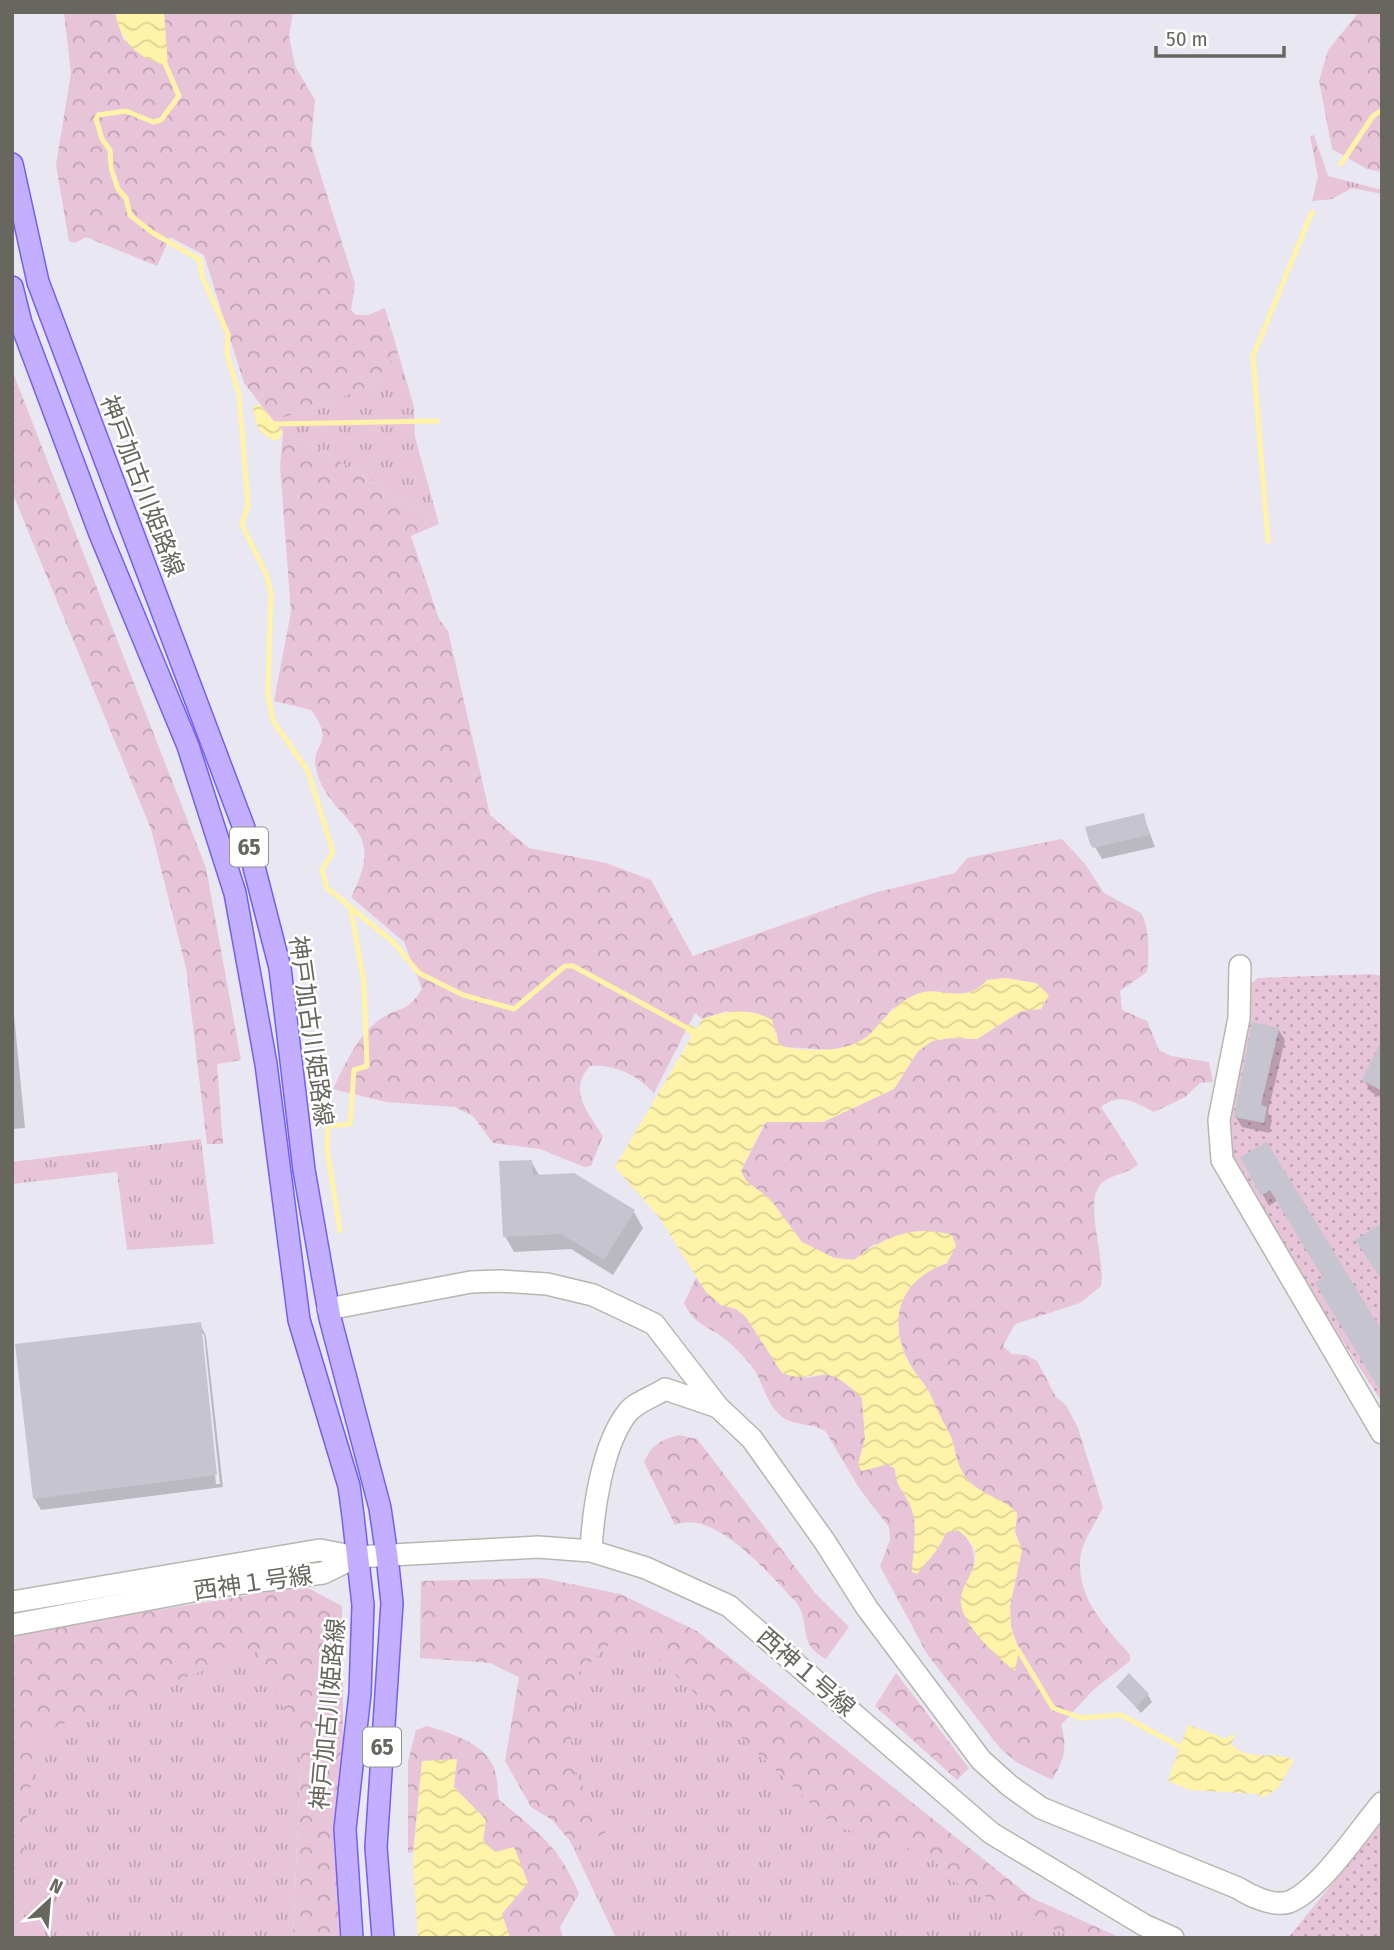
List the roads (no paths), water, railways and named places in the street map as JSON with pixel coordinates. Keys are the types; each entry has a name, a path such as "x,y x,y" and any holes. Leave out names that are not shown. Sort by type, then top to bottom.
{"main road":[{"name":"神戸加古川姫路線","path":"12,164 37,282 244,828 280,968 304,1170 328,1309 380,1508 392,1603 376,1847 383,1938"},
{"name":"神戸加古川姫路線","path":"12,287 21,323 100,534 188,746 235,893 266,1065 299,1320 349,1486 363,1605 360,1693 345,1829 352,1938"}],"street":[{"path":"1240,967 1239,1018 1219,1120 1222,1160 1381,1431"},
{"path":"328,1309 471,1282 547,1284 593,1295 654,1324 718,1407 751,1439 825,1542 875,1619 981,1760 1010,1786 1041,1808 1238,1888 1251,1897 1286,1903 1314,1886 1382,1803"},
{"path":"591,1552 593,1514 611,1445 629,1410 665,1389 678,1355"},
{"path":"665,1389 718,1407"},
{"name":"西神１号線","path":"12,1602 320,1550 356,1557 538,1547 591,1552 646,1568 729,1606 992,1833 1144,1924 1173,1938"},
{"name":"西神１号線","path":"12,1625 220,1586 323,1573 356,1557"}],"water":[{"path":"115,12 164,12 168,66 147,59 132,48 121,32"},
{"path":"256,404 260,405 283,432 278,441 267,437 260,429 253,408"},
{"path":"1006,978 1036,983 1049,995 1041,1009 1021,1011 977,1039 950,1038 932,1041 918,1051 894,1089 823,1122 765,1122 741,1171 746,1181 770,1199 802,1242 834,1258 854,1260 877,1244 900,1234 925,1231 952,1235 956,1246 947,1263 932,1270 909,1289 902,1302 898,1329 908,1361 929,1392 951,1437 963,1474 986,1494 1017,1513 1015,1532 1022,1550 1010,1606 1011,1627 1019,1650 1015,1671 980,1639 962,1607 963,1589 976,1557 969,1540 958,1530 947,1532 917,1574 912,1572 914,1518 910,1504 897,1482 895,1469 888,1464 862,1471 858,1465 865,1439 862,1398 833,1376 823,1374 796,1377 782,1373 746,1317 736,1309 721,1305 706,1292 660,1218 615,1167 692,1036 685,1031 689,1024 697,1029 702,1019 711,1016 729,1012 755,1013 772,1020 778,1042 784,1047 805,1050 842,1048 863,1040 897,1006 917,994 936,991 961,994 978,988 987,980"},
{"path":"1188,1725 1227,1739 1231,1734 1235,1736 1231,1744 1246,1753 1294,1760 1278,1788 1262,1798 1259,1794 1190,1790 1168,1781"},
{"path":"457,1759 454,1787 486,1820 483,1840 495,1852 514,1847 528,1883 502,1914 510,1938 418,1938 413,1862 422,1761"}],"waterway":[{"path":"164,61 179,96 161,120 153,122 126,111 98,115 96,119 102,139 110,150 111,168 118,189 126,198 130,215 153,233 200,260 202,276 228,334 227,354 239,394 248,505 242,524 266,574 271,592 268,694 273,721 308,771 333,852 322,870 327,888 393,942 419,973 463,995 514,1009 565,966 573,966 691,1030"},
{"path":"1341,164 1373,116 1382,110"},
{"path":"1268,541 1253,356 1312,212"},
{"path":"272,424 437,421"},
{"path":"340,1231 327,1149 328,1126 350,1124 354,1070 367,1066 364,983 351,910"},
{"path":"1017,1648 1053,1708 1081,1718 1121,1715 1186,1750"}]}
